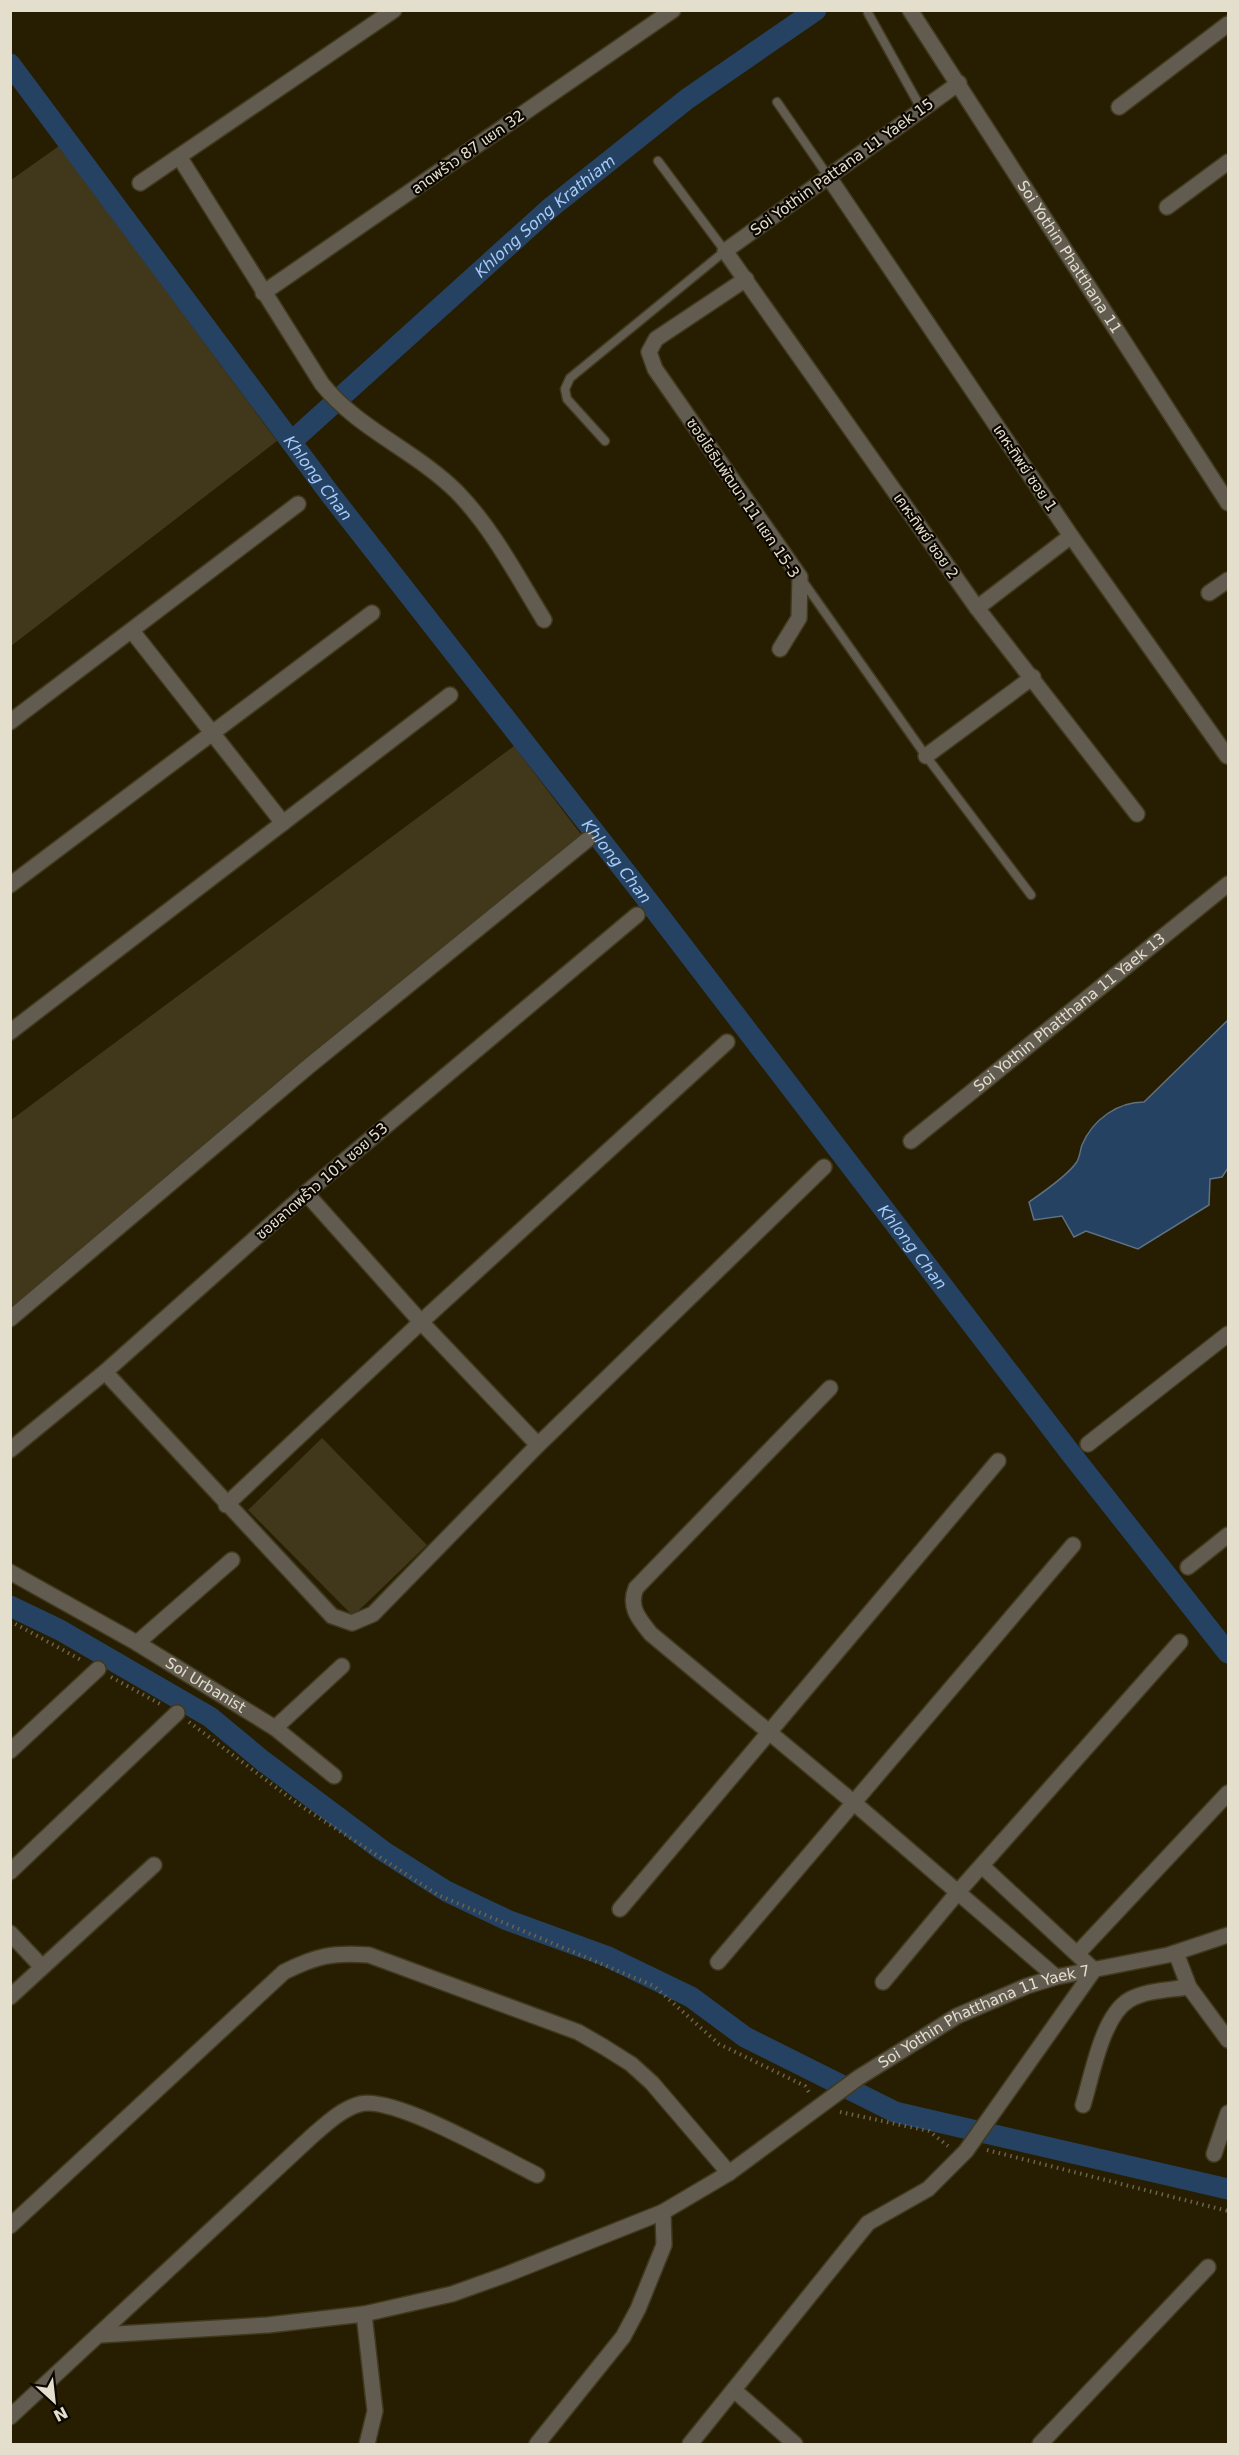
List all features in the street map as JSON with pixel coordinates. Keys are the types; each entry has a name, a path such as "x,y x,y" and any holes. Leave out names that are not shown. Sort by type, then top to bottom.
{"street":[{"path":"140,183 180,158 394,10"},
{"name":"ลาดพร้าว 87 แยก 32","path":"263,293 673,10"},
{"name":"Soi Yothin Phatthana 11","path":"910,10 1228,503"},
{"path":"1119,107 1228,24"},
{"name":"Soi Yothin Pattana 11 Yaek 15","path":"725,251 959,83"},
{"path":"180,158 263,293 332,396 344,408 399,445 456,491 483,523 544,620"},
{"path":"1167,207 1228,162"},
{"name":"เคหะทิพย์ ซอย 1","path":"828,176 1071,536 1227,756"},
{"name":"เคหะทิพย์ ซอย 2","path":"725,251 977,608 1033,677 1137,814"},
{"path":"746,279 656,339 649,352 655,369 800,577"},
{"path":"10,722 298,504"},
{"path":"977,608 1071,536"},
{"name":"ซอยโยธินพัฒนา 11 แยก 15-3","path":"780,649 799,618 800,577"},
{"path":"1209,593 1228,580"},
{"path":"10,885 372,613"},
{"path":"132,631 283,823"},
{"path":"926,756 1033,677"},
{"path":"10,1032 450,695"},
{"path":"10,1319 309,1066 587,840"},
{"name":"Soi Yothin Phatthana 11 Yaek 13","path":"911,1141 1228,884"},
{"name":"ซอยลาดพร้าว 101 ซอย 53","path":"10,1450 105,1372 306,1193 637,915"},
{"path":"226,1505 421,1322 727,1042"},
{"path":"105,1372 226,1505 332,1616 352,1623 373,1614 538,1445 824,1167"},
{"path":"306,1193 421,1322 538,1445"},
{"path":"1088,1444 1228,1334"},
{"path":"830,1388 636,1588 632,1597 633,1608 651,1634 853,1802 1056,1977"},
{"path":"620,1910 998,1461"},
{"path":"1188,1567 1228,1535"},
{"path":"718,1962 1074,1545"},
{"path":"137,1643 232,1560"},
{"name":"Soi Urbanist","path":"10,1572 137,1643 275,1728 334,1776"},
{"path":"883,1982 958,1893 1180,1642"},
{"path":"275,1728 342,1666"},
{"path":"10,1751 98,1669"},
{"path":"10,1872 177,1713"},
{"path":"1078,1953 1228,1793"},
{"path":"10,1997 154,1865"},
{"path":"690,2445 868,2223 928,2189 963,2154 1094,1970 982,1866"},
{"path":"10,1933 42,1967"},
{"name":"Soi Yothin Phatthana 11 Yaek 7","path":"100,2335 268,2325 364,2314 452,2294 663,2212 729,2173 858,2078 957,2016 1027,1986 1056,1977 1176,1953 1228,1935"},
{"path":"10,2226 284,1972 312,1958 340,1952 369,1954 578,2032 630,2064 652,2083 729,2173"},
{"path":"1176,1953 1189,1987 1228,2040"},
{"path":"1083,2105 1109,2022 1119,2009 1129,2000 1147,1994 1189,1987"},
{"path":"10,2417 311,2137 335,2116 360,2104 378,2104 404,2110 537,2175"},
{"path":"1214,2154 1228,2113"},
{"path":"537,2445 623,2337 638,2309 664,2245 663,2212"},
{"path":"1040,2445 1208,2267"},
{"path":"364,2314 375,2411 367,2445"},
{"path":"734,2390 795,2445"}],"lane":[{"path":"868,13 922,110"},
{"path":"777,102 828,176"},
{"path":"605,441 567,399 565,389 570,378 725,251 658,161"},
{"path":"800,577 926,756 1031,896"}],"path":[{"path":"10,1621 177,1713 298,1804 438,1895 654,1986 719,2044 805,2086 821,2106 929,2130 963,2154 987,2150 1228,2211"}],"shaded area":[{"path":"59,146 277,441 11,646 11,180"},
{"path":"514,746 583,837 11,1313 11,1120"},
{"path":"322,1438 427,1545 353,1616 248,1510"}],"water":[{"path":"1228,1020 1228,1168 1222,1177 1210,1179 1209,1205 1138,1249 1086,1231 1074,1237 1062,1216 1034,1220 1029,1202 1072,1168 1093,1127 1116,1109 1144,1102"}],"waterway":[{"name":"Khlong Song Krathiam","path":"291,442 549,209 687,99 816,10"},
{"name":"Khlong Chan","path":"10,64 330,494 642,893 1072,1455 1228,1653"},
{"path":"10,1606 60,1630 210,1717 263,1761 383,1851 446,1891 507,1920 606,1956 691,1997 745,2037 895,2112 1228,2189"}]}
